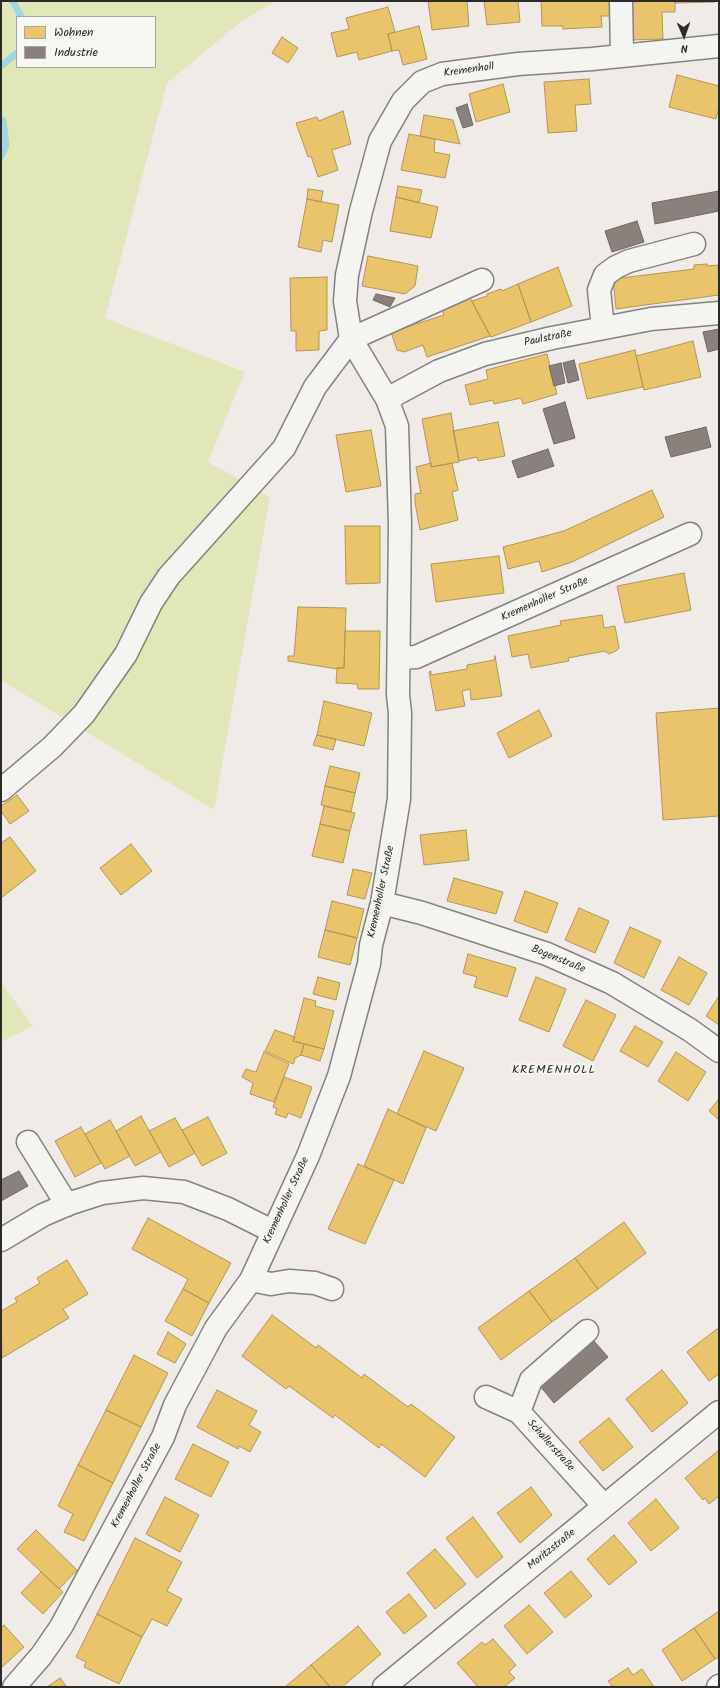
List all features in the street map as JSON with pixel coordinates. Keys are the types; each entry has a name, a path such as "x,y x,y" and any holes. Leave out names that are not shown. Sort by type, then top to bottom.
{"street":[{"path":"621,1 622,56"},
{"name":"Kremenholl","path":"388,399 351,339 345,301 347,275 359,218 380,140 403,101 422,82 442,74 518,64 622,56 719,46"},
{"path":"603,328 599,290 605,275 616,267 629,261 694,244"},
{"path":"1,790 52,747 84,714 122,660 151,603 169,576 284,448 315,387 351,339 482,280"},
{"name":"Paulstraße","path":"388,399 439,370 485,354 552,338 651,319 719,313"},
{"name":"Kremenholler Straße","path":"14,1687 41,1656 61,1627 163,1437 175,1405 216,1328 251,1280 272,1230 308,1156 339,1076 369,964 371,945 382,903 399,799 400,713 398,695 398,658 400,525 397,426 388,399"},
{"name":"Kremenholler Straße","path":"398,658 416,657 690,534"},
{"name":"Bogenstraße","path":"382,903 422,913 554,957 612,983 690,1030 719,1051"},
{"path":"28,1142 67,1205"},
{"path":"1,1240 43,1215 67,1205 102,1193 143,1188 184,1192 228,1209 272,1230"},
{"path":"251,1280 271,1284 289,1281 315,1282 332,1289"},
{"path":"519,1412 531,1380 588,1331"},
{"name":"Schallerstraße","path":"486,1397 519,1412 604,1506"},
{"name":"Moritzstraße","path":"384,1687 719,1412"}],"green space":[{"path":"1,1 276,1 242,21 167,83 105,318 245,372 208,462 270,497 214,810 1,680"},
{"path":"1,982 33,1026 1,1042"}],"building: Wohnen":[{"path":"428,1 467,1 469,26 432,30"},
{"path":"484,1 518,1 520,22 487,25"},
{"path":"541,1 612,1 613,16 601,16 602,27 563,29 563,26 542,26"},
{"path":"630,1 675,1 675,12 662,12 663,39 631,40"},
{"path":"675,1 715,1 715,2 675,3"},
{"path":"388,7 395,32 388,34 392,51 359,60 357,52 337,57 331,33 349,29 346,18"},
{"path":"419,26 427,59 403,65 399,50 392,51 388,34"},
{"path":"282,37 298,48 288,63 272,53"},
{"path":"677,75 719,86 719,107 716,119 669,107"},
{"path":"589,79 591,104 575,105 577,131 548,133 544,82"},
{"path":"503,84 510,112 476,122 469,94"},
{"path":"343,111 351,144 332,150 338,170 318,177 311,156 308,157 296,123 317,117 319,121"},
{"path":"424,115 453,120 460,144 420,136"},
{"path":"409,134 435,139 434,152 450,155 445,178 401,170"},
{"path":"398,186 422,190 419,203 396,197"},
{"path":"308,189 323,191 321,202 307,199"},
{"path":"396,197 438,207 431,238 390,231"},
{"path":"307,199 339,205 332,242 323,240 321,252 298,247"},
{"path":"368,256 418,266 415,286 405,294 362,286"},
{"path":"707,264 707,266 718,265 719,295 616,309 613,279 694,269 694,265"},
{"path":"558,267 572,306 531,322 518,284"},
{"path":"327,277 327,330 319,331 319,350 296,351 296,331 291,331 290,278"},
{"path":"518,284 531,322 491,337 472,301 487,296 487,294 501,289 502,291"},
{"path":"470,298 490,336 427,357 423,345 404,352 397,350 391,332 444,315 441,307"},
{"path":"693,341 701,377 644,390 636,356"},
{"path":"635,350 643,387 587,399 579,364"},
{"path":"547,354 557,394 523,404 521,398 494,404 493,400 470,405 465,385 488,379 486,370"},
{"path":"451,413 459,462 431,467 422,419"},
{"path":"498,422 505,456 478,461 477,457 459,461 453,431"},
{"path":"371,430 381,486 346,492 336,435"},
{"path":"431,463 431,467 452,463 458,490 452,492 458,520 420,530 415,503 415,494 421,493 416,467"},
{"path":"652,490 664,517 572,562 542,572 539,561 508,569 503,547 564,531"},
{"path":"345,526 380,526 380,583 346,584"},
{"path":"499,556 504,593 436,602 431,564"},
{"path":"684,573 691,610 625,623 617,586"},
{"path":"298,607 346,608 344,668 337,669 288,661 288,656 294,656"},
{"path":"602,615 604,628 615,626 619,648 616,651 609,654 605,651 568,658 569,661 531,668 528,654 512,657 508,636 561,625 560,621"},
{"path":"345,631 380,631 379,689 358,689 357,684 336,683 337,668 344,668"},
{"path":"495,656 502,696 471,700 470,689 462,691 465,706 436,711 429,672 431,671 431,675 467,669 467,665 494,660"},
{"path":"324,701 372,713 364,746 317,735"},
{"path":"719,708 719,816 663,820 656,713"},
{"path":"539,710 552,736 509,758 497,733"},
{"path":"317,735 336,739 333,750 313,745"},
{"path":"330,766 360,773 355,793 325,786"},
{"path":"325,786 355,793 351,812 321,805"},
{"path":"17,795 29,811 10,824 1,811 1,806"},
{"path":"324,806 355,813 350,831 320,824"},
{"path":"320,824 350,831 343,863 312,856"},
{"path":"466,830 469,860 424,865 420,835"},
{"path":"10,837 36,871 1,898 1,843"},
{"path":"131,844 152,871 121,895 100,868"},
{"path":"353,869 372,873 365,899 347,895"},
{"path":"454,878 503,892 496,914 447,901"},
{"path":"525,891 558,903 547,933 514,921"},
{"path":"332,901 364,909 357,938 325,930"},
{"path":"579,908 609,921 595,953 565,940"},
{"path":"630,927 661,941 644,978 614,963"},
{"path":"325,930 357,938 350,965 318,957"},
{"path":"468,954 516,968 507,997 474,987 477,977 463,973"},
{"path":"679,957 707,973 689,1005 661,990"},
{"path":"318,977 340,983 336,1000 313,994"},
{"path":"536,977 566,989 549,1032 519,1020"},
{"path":"719,996 719,1025 706,1016"},
{"path":"304,998 316,1001 315,1006 334,1011 324,1049 293,1041"},
{"path":"586,1000 616,1015 593,1061 563,1046"},
{"path":"635,1026 663,1042 648,1067 620,1051"},
{"path":"275,1030 295,1037 293,1041 304,1044 301,1055 294,1059 295,1061 293,1064 265,1051"},
{"path":"304,1044 324,1049 320,1061 301,1055"},
{"path":"424,1051 464,1068 436,1131 397,1114"},
{"path":"264,1052 289,1064 274,1102 250,1094 253,1083 242,1077 246,1069 256,1072"},
{"path":"676,1052 706,1072 688,1101 658,1081"},
{"path":"284,1077 312,1087 301,1118 288,1113 286,1118 275,1114 277,1109 273,1107"},
{"path":"719,1099 719,1120 709,1111"},
{"path":"388,1109 426,1128 403,1184 364,1166"},
{"path":"141,1116 161,1152 135,1166 116,1131"},
{"path":"208,1117 227,1153 202,1166 182,1130"},
{"path":"175,1118 195,1153 169,1167 149,1131"},
{"path":"110,1120 130,1156 105,1169 85,1134"},
{"path":"81,1127 101,1163 75,1177 55,1141"},
{"path":"358,1164 394,1180 365,1244 328,1229"},
{"path":"148,1218 231,1263 209,1303 183,1289 188,1279 132,1249"},
{"path":"624,1222 646,1253 598,1289 575,1258"},
{"path":"575,1258 598,1289 552,1322 529,1291"},
{"path":"67,1260 88,1294 63,1309 69,1318 2,1358 1,1311 17,1302 15,1298 40,1283 37,1278"},
{"path":"183,1289 209,1303 192,1336 165,1321"},
{"path":"529,1291 552,1322 501,1360 478,1328"},
{"path":"272,1315 316,1348 318,1345 362,1378 364,1374 408,1407 411,1404 455,1437 425,1477 381,1444 379,1448 335,1415 333,1418 289,1386 286,1389 242,1356"},
{"path":"717,1329 719,1331 719,1374 709,1381 687,1352"},
{"path":"168,1332 186,1344 175,1363 157,1354"},
{"path":"134,1355 168,1373 141,1427 106,1410"},
{"path":"662,1370 688,1403 652,1432 626,1399"},
{"path":"217,1390 257,1411 249,1425 261,1432 250,1452 239,1446 238,1449 197,1427"},
{"path":"106,1410 141,1427 113,1483 78,1465"},
{"path":"609,1418 633,1447 603,1471 579,1442"},
{"path":"193,1444 229,1462 211,1497 175,1479"},
{"path":"719,1450 719,1498 718,1497 709,1504 705,1498 703,1500 685,1478"},
{"path":"78,1465 113,1483 84,1541 64,1532 73,1514 58,1506"},
{"path":"531,1487 552,1515 520,1543 497,1513"},
{"path":"165,1497 199,1515 180,1552 146,1534"},
{"path":"656,1499 679,1528 651,1551 628,1523"},
{"path":"473,1517 503,1557 477,1578 446,1538"},
{"path":"36,1530 77,1570 59,1589 17,1549"},
{"path":"614,1535 637,1562 609,1585 587,1559"},
{"path":"135,1538 182,1562 167,1591 182,1599 167,1626 152,1619 142,1637 97,1614"},
{"path":"435,1549 466,1584 435,1609 407,1573"},
{"path":"571,1571 592,1596 565,1618 544,1593"},
{"path":"41,1572 63,1592 43,1614 21,1593"},
{"path":"409,1594 427,1616 404,1634 386,1612"},
{"path":"529,1605 553,1632 527,1654 504,1626"},
{"path":"719,1611 719,1657 715,1659 694,1628"},
{"path":"97,1614 142,1637 119,1684 84,1667 86,1662 76,1657"},
{"path":"4,1625 24,1647 1,1668 1,1628"},
{"path":"358,1626 381,1654 342,1687 330,1687 311,1665"},
{"path":"694,1628 715,1659 682,1681 662,1650"},
{"path":"493,1639 516,1665 509,1672 515,1678 504,1687 478,1687 457,1663 482,1642 485,1645"},
{"path":"311,1665 330,1687 285,1687"},
{"path":"628,1668 633,1675 642,1669 654,1687 613,1687 608,1681"},
{"path":"60,1678 67,1687 47,1687"}],"building: Industrie":[{"path":"467,104 473,125 463,128 456,108"},
{"path":"719,191 719,211 655,224 652,203"},
{"path":"637,221 644,242 612,252 605,231"},
{"path":"376,294 395,298 390,307 373,300"},
{"path":"719,329 719,349 708,352 703,332"},
{"path":"574,360 579,380 568,383 563,363"},
{"path":"561,363 565,383 554,386 549,366"},
{"path":"565,402 575,438 554,444 543,409"},
{"path":"706,427 711,447 671,457 665,437"},
{"path":"548,449 554,466 518,478 512,461"},
{"path":"19,1171 28,1186 1,1201 1,1180"},
{"path":"593,1340 608,1357 554,1403 540,1386"}],"waterway":[{"path":"13,1 20,16"},
{"path":"1,66 16,54"},
{"path":"1,119 3,121 6,145 1,156"}],"district":[{"name":"KREMENHOLL","path":"554,1071"}]}
